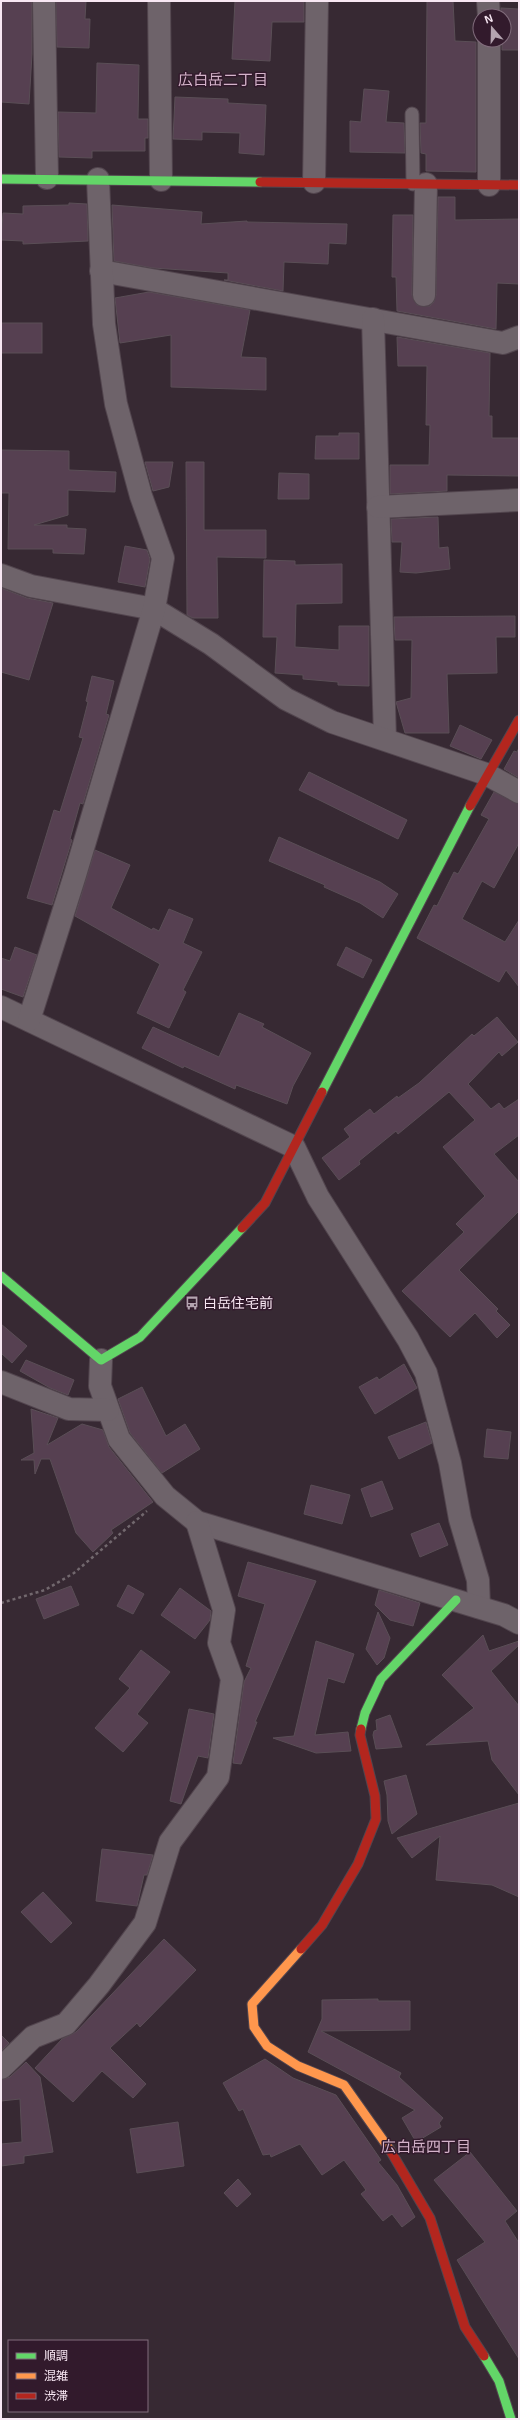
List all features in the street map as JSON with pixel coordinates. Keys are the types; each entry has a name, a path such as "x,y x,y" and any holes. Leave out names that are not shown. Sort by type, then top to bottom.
{"street":[{"path":"44,1 47,178"},
{"path":"159,1 161,180"},
{"path":"314,182 317,1"},
{"path":"489,48 489,185"},
{"path":"1,179 47,178 519,185"},
{"path":"29,1020 154,609 163,558 141,496 116,404 104,324 98,179"},
{"path":"419,184 424,296"},
{"path":"101,271 503,342 519,337"},
{"path":"373,319 385,739"},
{"path":"378,507 519,500"},
{"path":"1,575 31,586 154,609 211,644 286,699 332,722 486,774 519,792"},
{"path":"101,1360 140,1337 265,1203 486,774 519,720"},
{"path":"1,1007 294,1147 318,1197 408,1339 426,1373 450,1463 460,1519 478,1580 480,1607"},
{"path":"1,1276 101,1360"},
{"path":"101,1360 100,1386 119,1439 165,1496 197,1522 480,1607 504,1615 519,1623"},
{"path":"1,1382 69,1409 108,1410"},
{"path":"1,2068 33,2037 66,2024 99,1985 145,1923 170,1842 218,1777 232,1679 219,1643 224,1610 197,1522"},
{"path":"456,1600 381,1679 365,1713 360,1735 376,1796 376,1819 358,1864 322,1925 252,2004 254,2027 267,2046 298,2066 344,2085 396,2159 430,2218 465,2327 499,2381 511,2419"}],"lane":[{"path":"412,114 419,184"}],"path":[{"path":"1,1603 46,1590 74,1573 165,1496"}],"building":[{"path":"1,1 32,1 32,54 29,104 1,102"},
{"path":"56,1 86,1 85,19 90,19 89,48 57,47"},
{"path":"235,1 304,1 304,22 272,22 270,61 232,59"},
{"path":"427,1 453,1 455,41 472,42 472,48 476,48 476,172 426,171 426,154 421,153 420,123 426,123"},
{"path":"512,9 519,9 519,50 502,50 502,48 512,48"},
{"path":"97,63 139,65 138,119 148,119 148,138 145,138 145,151 92,151 92,158 59,157 58,112 96,113"},
{"path":"364,89 389,91 386,122 404,123 405,153 350,152 350,121 361,122"},
{"path":"175,97 228,99 228,103 266,105 264,155 239,153 240,133 202,132 202,140 173,139"},
{"path":"438,197 455,197 455,220 519,219 519,284 497,283 496,329 397,311 396,277 392,277 393,215 413,215 412,295 417,305 430,306 434,302 436,295"},
{"path":"69,203 87,204 88,241 23,244 23,241 1,240 3,213 23,214 23,206 69,205"},
{"path":"112,205 202,212 201,224 247,221 347,224 346,244 329,243 328,264 284,262 283,291 224,280 228,280 228,273 153,268 114,261"},
{"path":"149,292 250,310 241,357 266,358 266,390 171,387 171,335 120,343 115,298"},
{"path":"1,323 42,323 42,353 1,353"},
{"path":"397,337 490,353 489,416 492,416 492,438 519,438 519,476 447,475 447,491 390,494 390,465 429,465 430,425 426,425 427,366 398,366"},
{"path":"339,433 359,433 359,459 315,459 316,436 339,436"},
{"path":"1,450 69,451 69,470 116,472 115,492 68,490 68,515 34,525 67,525 67,528 86,529 84,554 53,553 53,549 8,549 9,493 1,493"},
{"path":"145,462 173,462 169,487 153,491"},
{"path":"186,462 204,462 204,530 266,530 266,558 217,557 218,618 193,618 187,615"},
{"path":"279,473 309,474 309,499 278,499"},
{"path":"438,517 439,548 448,547 450,569 416,573 400,572 402,542 392,542 391,519"},
{"path":"125,546 147,550 150,559 145,587 118,582"},
{"path":"264,560 295,561 295,565 342,564 342,603 296,604 295,647 339,650 339,626 369,626 369,686 338,685 338,682 303,679 303,675 275,673 277,637 263,637"},
{"path":"1,588 27,598 53,603 29,680 1,672"},
{"path":"515,616 515,637 496,637 497,673 447,674 449,733 405,733 396,702 411,698 412,640 395,640 394,617"},
{"path":"92,676 114,681 106,714 109,715 83,804 80,803 70,839 72,840 52,905 27,898 54,810 60,812 83,738 79,737 88,702 86,701"},
{"path":"460,725 492,740 481,759 450,746"},
{"path":"519,748 519,778 504,769 514,751 517,752"},
{"path":"309,772 407,820 398,839 299,790"},
{"path":"494,792 519,804 519,843 494,888 482,881 462,919 505,942 519,920 519,987 506,970 499,982 417,938 434,905 437,906 454,872 458,874 489,819 481,815"},
{"path":"279,837 380,882 398,894 383,918 360,903 324,887 325,885 269,861"},
{"path":"95,850 130,865 111,908 152,930 153,928 159,931 169,909 193,919 183,943 202,952 183,990 186,992 169,1028 137,1013 160,964 75,916"},
{"path":"15,947 37,955 23,997 1,989 1,958 10,961"},
{"path":"346,947 372,960 363,978 337,965"},
{"path":"239,1013 264,1024 262,1027 311,1053 293,1086 287,1104 236,1085 235,1089 184,1066 183,1068 142,1048 153,1027 219,1057"},
{"path":"497,1017 518,1042 502,1056 499,1052 468,1084 491,1109 499,1103 504,1109 519,1099 519,1135 494,1154 519,1182 519,1211 459,1270 498,1309 496,1311 510,1325 497,1338 475,1313 450,1337 402,1291 464,1232 456,1224 485,1196 443,1147 475,1120 449,1092 398,1134 396,1131 359,1161 360,1164 339,1180 322,1158 350,1137 344,1129 370,1109 374,1114 397,1096 398,1098 419,1083 472,1034 474,1036"},
{"path":"1,1324 27,1346 12,1363 1,1353"},
{"path":"26,1360 74,1380 68,1395 50,1388 20,1371"},
{"path":"404,1364 417,1388 375,1414 359,1387 377,1377 379,1380"},
{"path":"142,1387 166,1436 185,1424 200,1449 162,1473 130,1433 118,1399"},
{"path":"31,1409 58,1418 47,1445 82,1424 103,1430 109,1447 153,1502 111,1530 113,1533 93,1552 76,1533 50,1459 41,1459 35,1474 34,1460 21,1460 34,1453"},
{"path":"426,1422 432,1443 399,1459 388,1437"},
{"path":"487,1429 511,1432 508,1459 484,1457"},
{"path":"382,1481 393,1509 371,1517 361,1489"},
{"path":"311,1485 350,1495 342,1524 304,1514"},
{"path":"439,1523 448,1545 420,1557 411,1534"},
{"path":"248,1562 316,1581 255,1722 257,1722 241,1764 233,1763 244,1682 251,1668 246,1666 265,1604 238,1596"},
{"path":"128,1585 144,1594 133,1614 117,1606"},
{"path":"71,1586 79,1605 44,1619 36,1599"},
{"path":"180,1588 211,1611 210,1620 195,1639 161,1615"},
{"path":"379,1590 420,1603 413,1626 390,1620 375,1605"},
{"path":"378,1612 390,1638 384,1658 377,1665 366,1649"},
{"path":"483,1635 489,1651 519,1641 519,1645 491,1671 519,1706 519,1795 492,1760 488,1741 426,1745 474,1708 442,1675"},
{"path":"316,1641 354,1654 344,1683 328,1678 315,1735 348,1732 351,1751 316,1753 273,1738 294,1736"},
{"path":"141,1650 170,1672 137,1714 148,1723 123,1752 95,1728 130,1688 119,1679"},
{"path":"189,1709 214,1714 208,1758 198,1756 181,1804 170,1801"},
{"path":"390,1715 402,1747 376,1749 373,1735 374,1731 377,1730 376,1720"},
{"path":"406,1775 417,1814 392,1834 388,1821 387,1795 384,1781"},
{"path":"519,1803 519,1897 492,1885 436,1880 440,1836 412,1858 397,1838"},
{"path":"102,1849 153,1855 147,1875 144,1875 137,1906 96,1901"},
{"path":"43,1892 72,1923 51,1943 21,1912"},
{"path":"164,1939 196,1970 140,2027 137,2023 110,2048 146,2084 133,2098 102,2071 73,2102 35,2068 62,2039 76,2032"},
{"path":"378,1999 378,2001 410,2001 410,2030 321,2031 401,2073 399,2077 443,2118 439,2123 441,2127 416,2142 402,2118 415,2110 308,2052 322,2019 322,2000"},
{"path":"1,2035 9,2043 1,2051"},
{"path":"265,2059 293,2078 336,2095 381,2160 378,2162 397,2185 415,2217 402,2227 392,2214 383,2221 361,2194 366,2190 344,2160 322,2175 300,2144 271,2157 270,2154 263,2155 243,2109 239,2111 223,2083"},
{"path":"26,2062 40,2077 53,2152 24,2156 24,2163 1,2166 1,2144 22,2142 20,2099 1,2101 1,2080 10,2077"},
{"path":"178,2122 184,2166 137,2173 130,2129"},
{"path":"470,2152 517,2211 505,2221 519,2243 519,2359 457,2260 485,2242 434,2180"},
{"path":"238,2179 251,2194 237,2207 224,2193"}],"traffic: fast":[{"path":"1,179 260,182"},
{"path":"322,1092 470,806"},
{"path":"1,1276 101,1360 140,1337 242,1228"},
{"path":"361,1729 365,1713 381,1679 456,1600"},
{"path":"484,2356 499,2381 511,2419"}],"traffic: slow":[{"path":"301,1949 252,2004 254,2027 267,2046 298,2066 344,2085 390,2150"}],"traffic: jam":[{"path":"260,182 519,185"},
{"path":"470,806 519,720"},
{"path":"242,1228 265,1203 322,1092"},
{"path":"301,1949 322,1925 358,1864 376,1819 375,1796 360,1735 361,1729"},
{"path":"390,2150 430,2218 465,2327 484,2356"}],"place":[{"name":"白岳住宅前","path":"192,1303"}],"district":[{"name":"広白岳二丁目","path":"223,80"},
{"name":"広白岳四丁目","path":"426,2147"}]}
